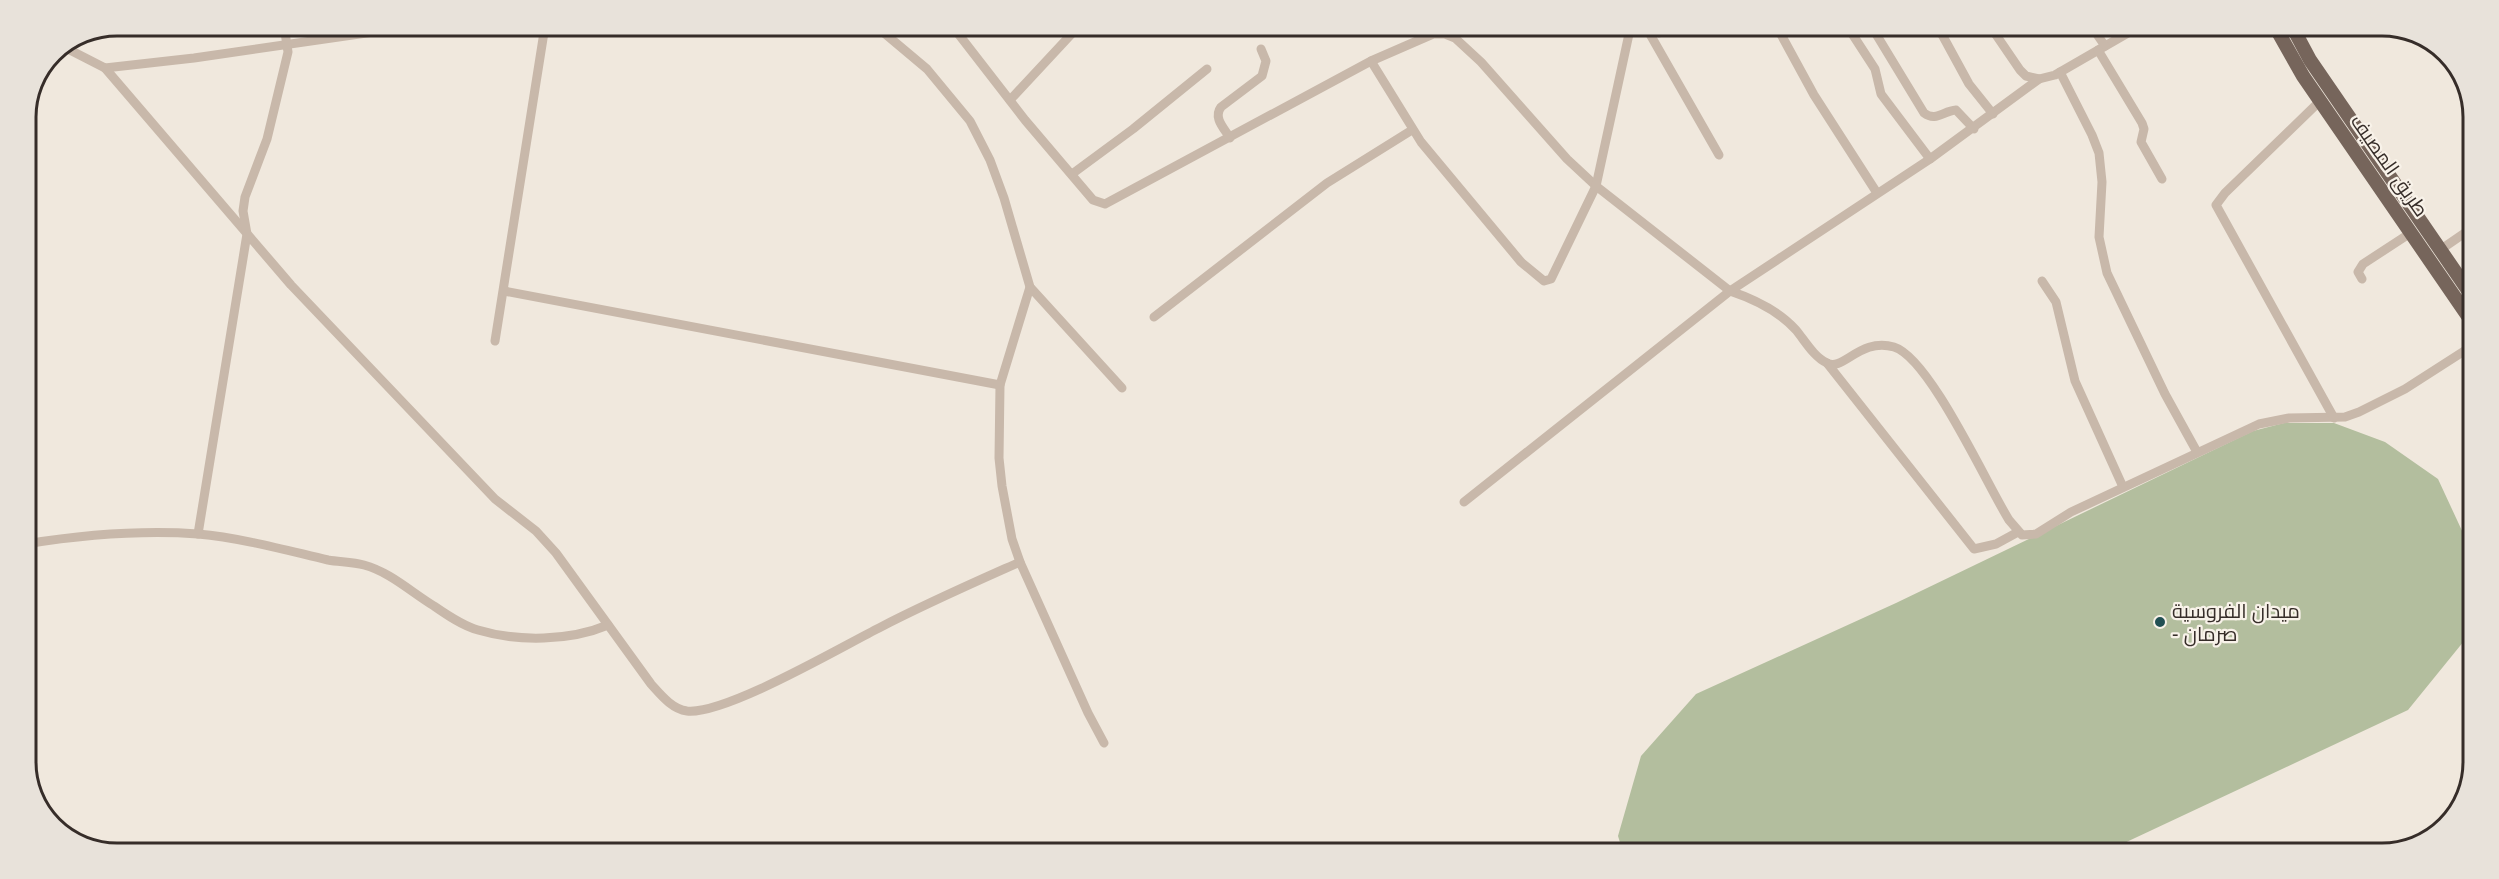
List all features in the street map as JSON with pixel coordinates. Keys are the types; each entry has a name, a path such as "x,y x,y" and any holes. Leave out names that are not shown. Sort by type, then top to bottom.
{"main road":[{"name":"طريق المصيف","path":"2280,36 2303,76 2463,308"},
{"name":"طريق المصيف","path":"2297,36 2310,60 2463,283"}],"street":[{"path":"198,534 247,234 243,211 245,197 267,139 288,52 286,36"},
{"path":"105,68 194,58 340,36"},
{"path":"495,341 543,36"},
{"path":"889,36 927,69 970,121 990,160 1004,198 1030,287 1122,388"},
{"path":"959,36 1093,200 1101,204 1109,203 1371,61 1427,36"},
{"path":"1010,100 1070,36"},
{"path":"1458,36 1554,144 1596,186 1730,291 1757,300 1789,324 1827,363 1974,549 1984,549 2018,532"},
{"path":"1371,61 1412,130 1521,262 1544,281 1551,279 1596,186 1629,36"},
{"path":"1652,36 1719,155"},
{"path":"1782,36 1814,95 1877,193"},
{"path":"1853,36 1875,69 1881,94 1930,159"},
{"path":"1878,36 1924,113 1933,117 1956,110 1974,129"},
{"path":"1943,36 1969,84 1993,114"},
{"path":"1997,36 2020,70 2026,76 2039,79 2048,78 2060,72 2123,36"},
{"path":"2097,36 2143,125 2141,142 2162,179"},
{"path":"1230,138 1218,119 1218,112 1221,107 1262,76 1266,61 1261,49"},
{"path":"71,51 105,68 291,285 479,483 495,499 536,531 556,553 651,684 664,699 679,709 697,710 713,707 778,679 1020,562"},
{"path":"1072,174 1142,122 1207,69"},
{"path":"2060,72 2092,135 2098,153 2102,182 2099,237 2107,273 2165,394 2197,452"},
{"path":"1464,502 1730,291 1974,129 2039,79"},
{"path":"2320,100 2225,193 2216,205 2334,418"},
{"path":"1154,317 1302,201 1412,130"},
{"path":"2362,279 2358,272 2363,264 2412,232"},
{"path":"2440,249 2463,234"},
{"path":"2042,281 2056,302 2075,381 2123,487"},
{"path":"1030,287 1000,385 999,458 1002,486 1012,539 1020,562 1088,714 1104,743"},
{"path":"504,291 1000,385"},
{"path":"1827,363 1838,364 1864,347 1873,345 1892,346 1907,353 1955,422 1997,499 2018,532 2027,536 2036,534 2070,512 2259,424 2289,418 2345,417 2380,402 2463,351"},
{"path":"36,543 105,534 198,534 275,546 329,560 363,565 386,574 436,608 476,630 495,634 558,637 579,634 608,625"}],"green space":[{"name":"ميدان الفروسية - صرمان","path":"2284,423 2334,423 2385,442 2438,479 2463,533 2463,642 2408,710 2124,843 1620,843 1618,836 1641,756 1696,694 1896,603 2253,431"}],"place":[{"name":"ميدان الفروسية - صرمان","path":"2160,622"}]}
